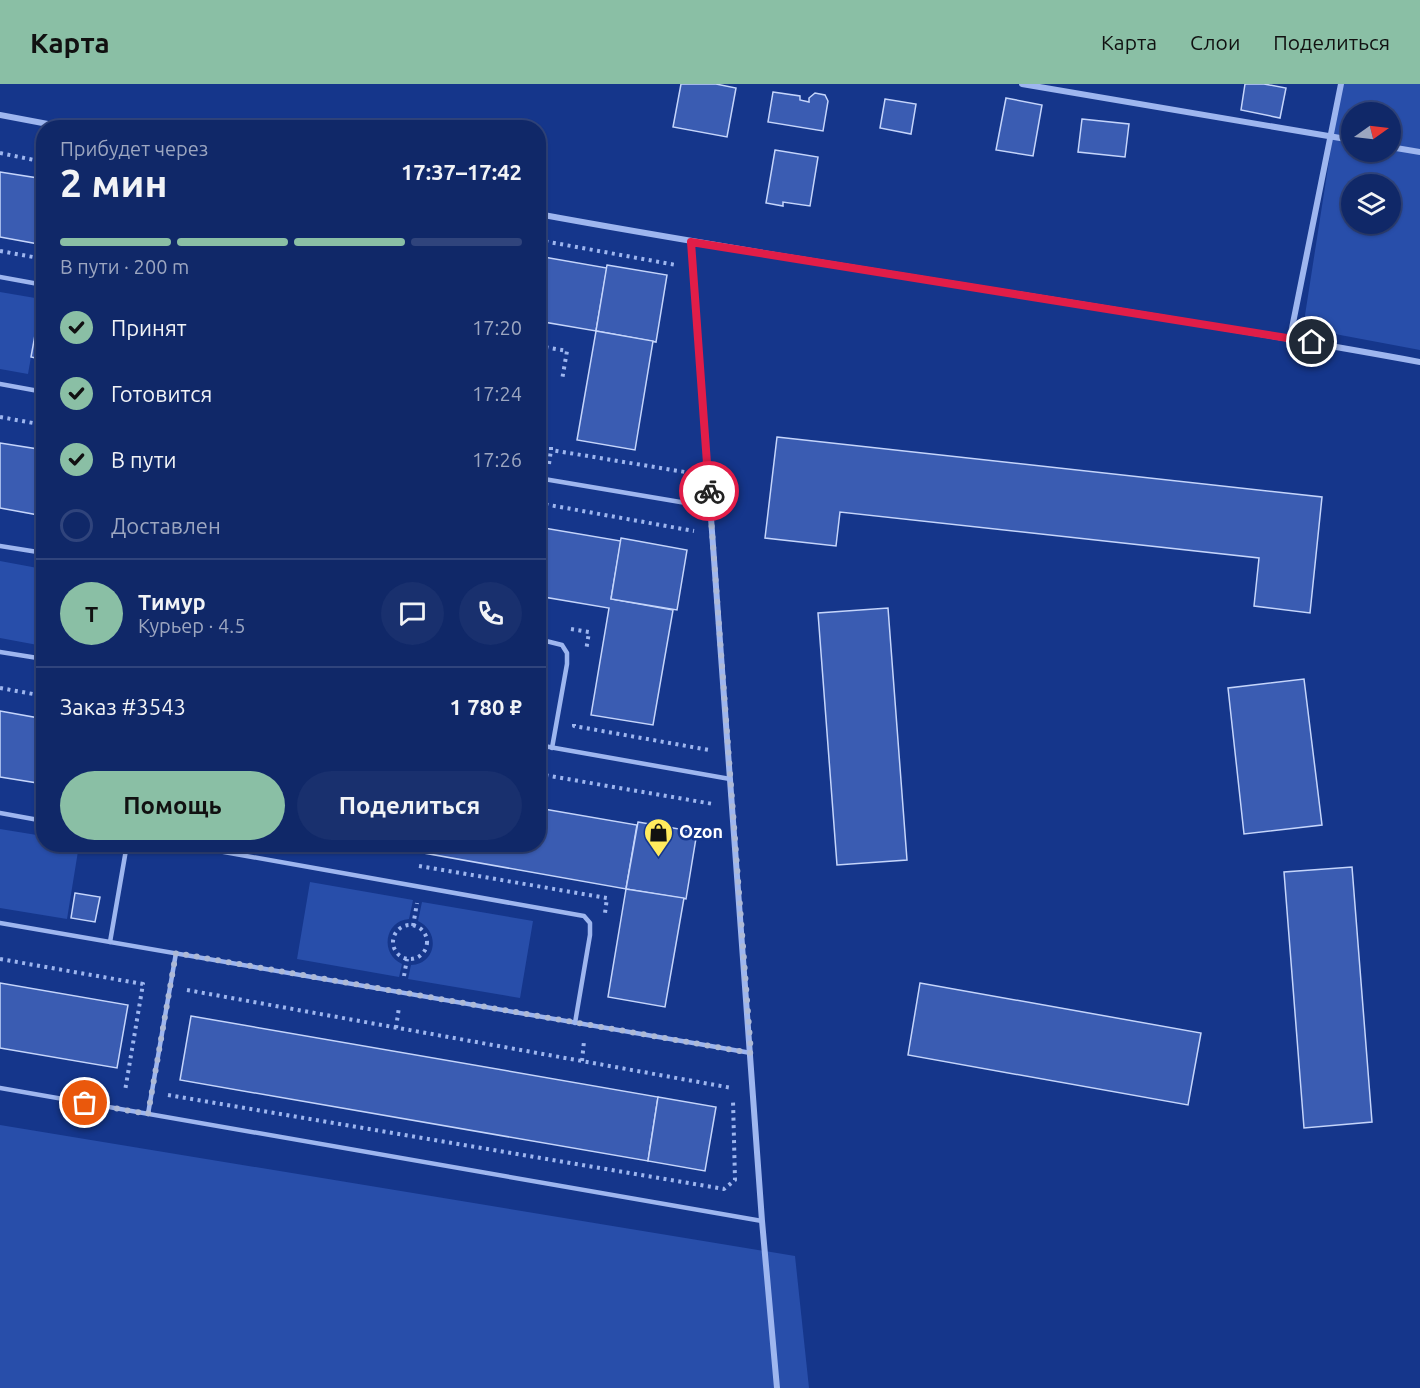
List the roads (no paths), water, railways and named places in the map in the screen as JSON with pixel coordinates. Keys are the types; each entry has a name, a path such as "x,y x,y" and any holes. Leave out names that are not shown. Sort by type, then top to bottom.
{"street":[{"path":"1022,84 1341,138"},
{"path":"1290,338 1341,84"},
{"path":"0,115 36,122"},
{"path":"1401,149 1420,152"},
{"path":"546,215 691,242 1290,338 1420,362"},
{"path":"691,242 762,1221 777,1388"}],"lane":[{"path":"0,277 36,284"},
{"path":"0,384 36,391"},
{"path":"546,479 710,507"},
{"path":"0,546 36,552"},
{"path":"546,641 562,645 567,653 552,748"},
{"path":"0,652 36,658"},
{"path":"546,747 730,778"},
{"path":"0,813 36,820"},
{"path":"110,942 126,852"},
{"path":"224,852 584,916 590,923 591,935 575,1023"},
{"path":"0,923 751,1053"},
{"path":"148,1114 176,953"},
{"path":"0,1088 762,1221"}],"place":[{"name":"Ozon","path":"658,858"}]}
